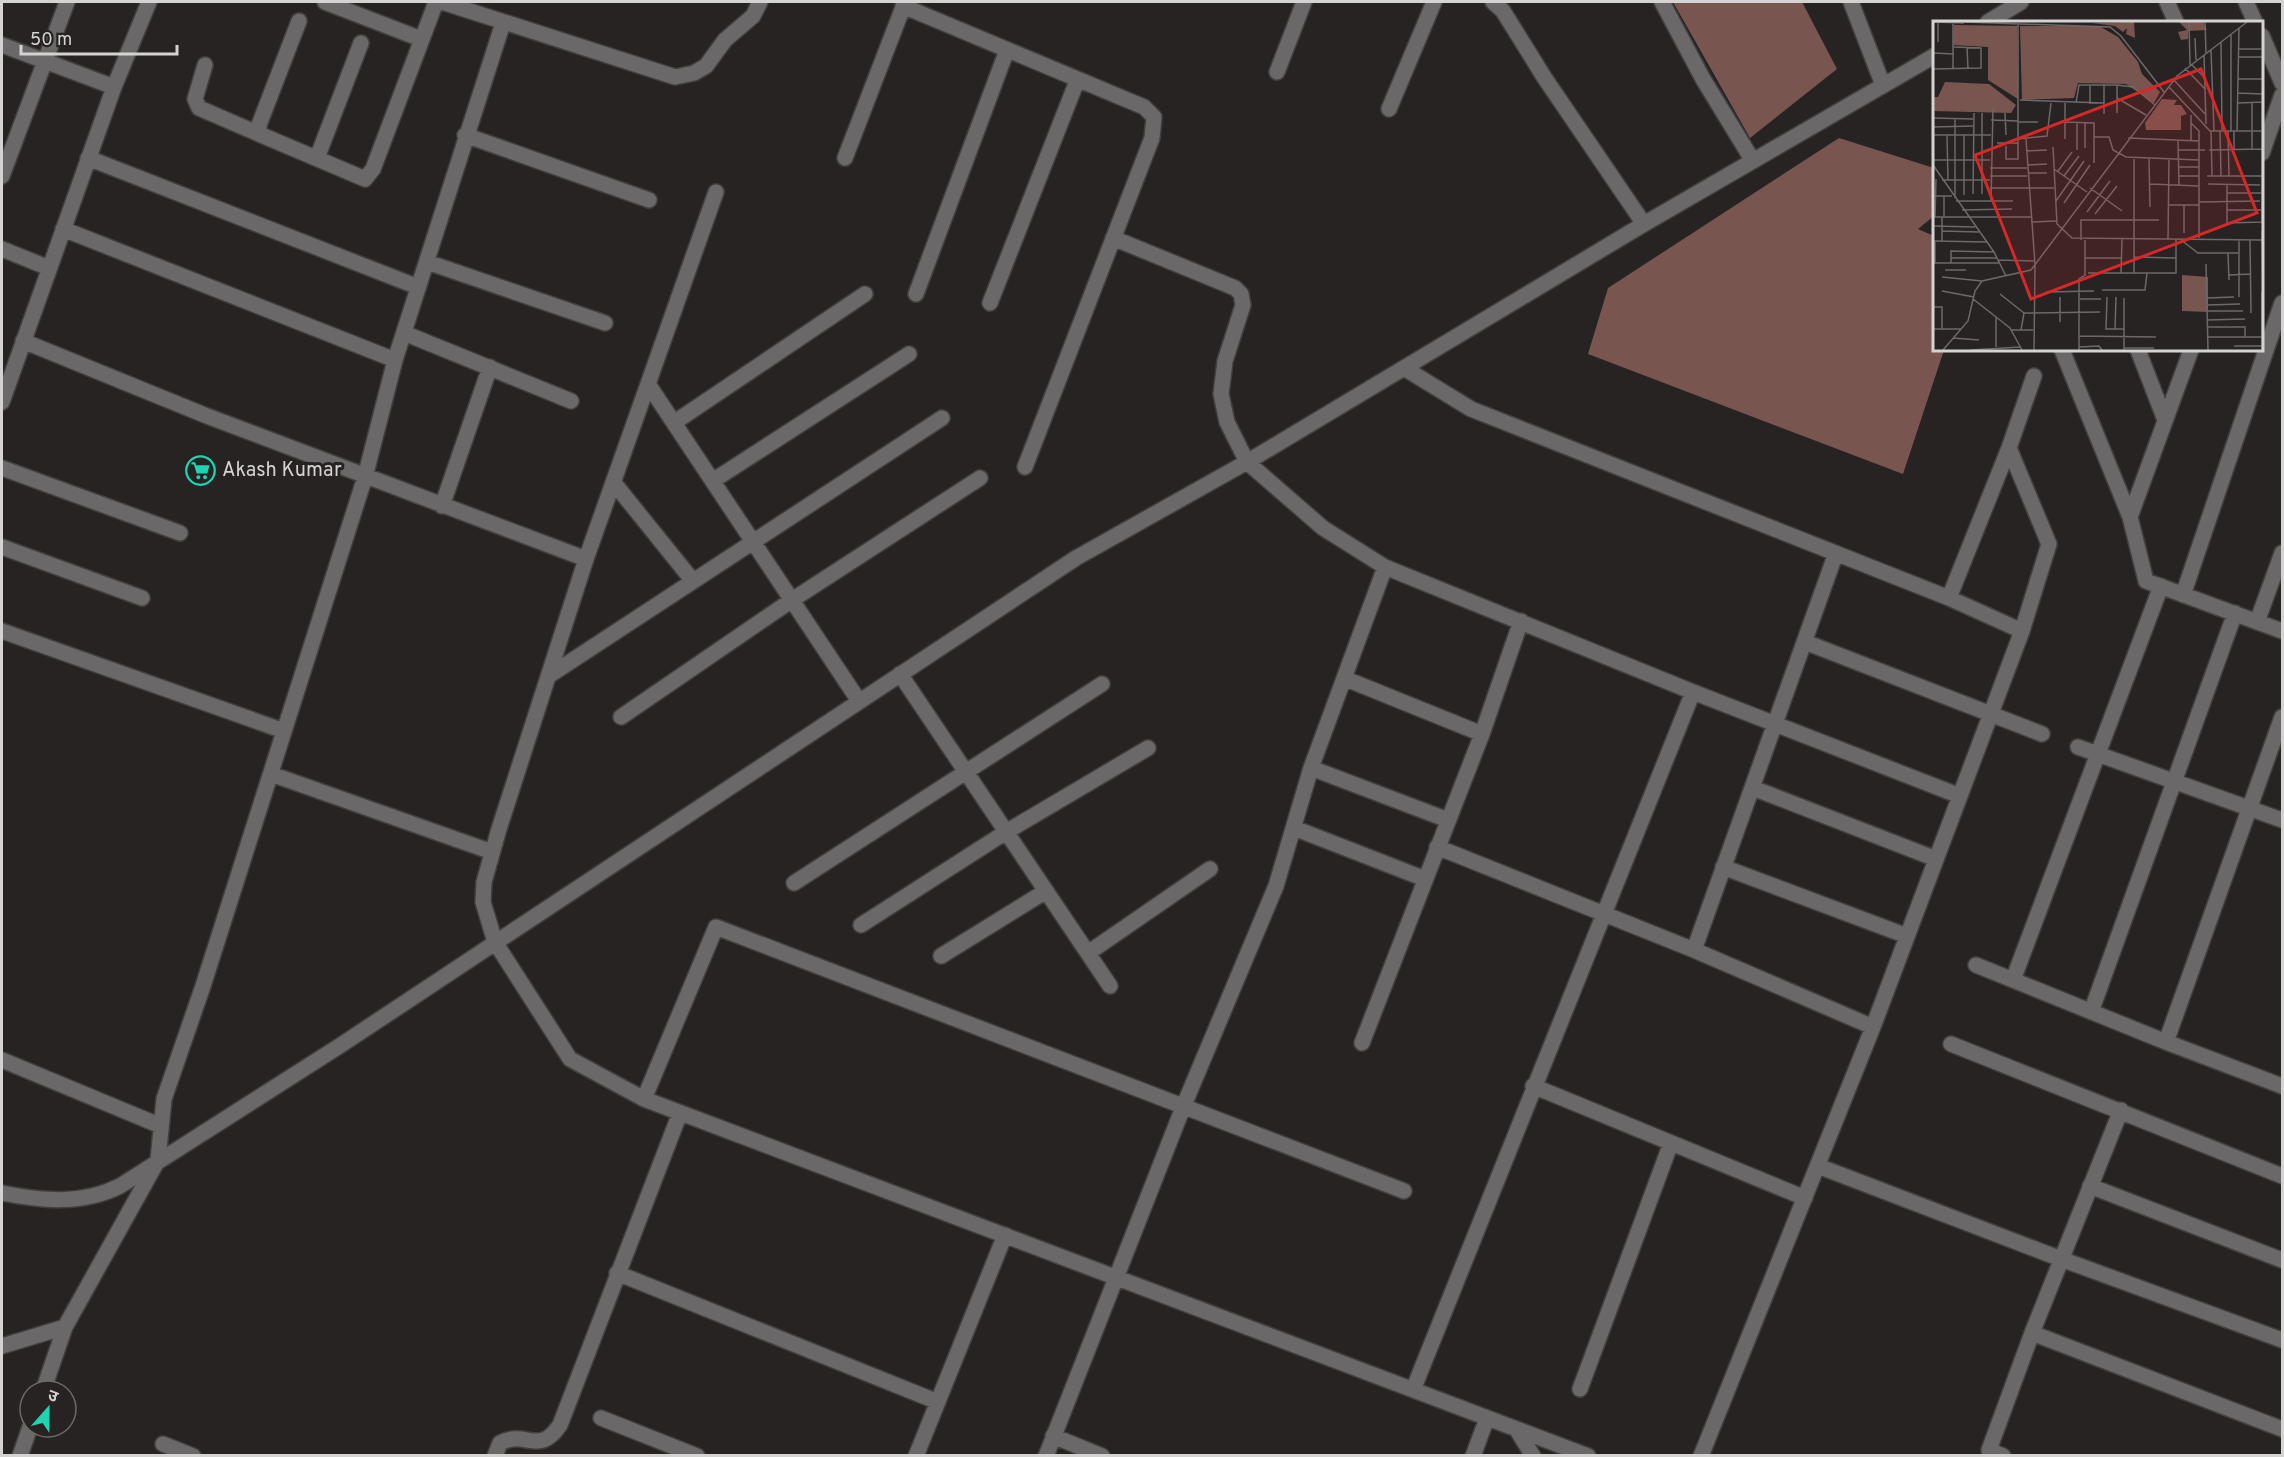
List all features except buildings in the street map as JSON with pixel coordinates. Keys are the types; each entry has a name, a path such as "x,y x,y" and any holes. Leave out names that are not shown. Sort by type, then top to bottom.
{"street":[{"path":"2,176 68,2"},
{"path":"2,402 114,87 150,2"},
{"path":"325,2 421,39"},
{"path":"205,65 195,99 199,108 365,179 369,176 436,2"},
{"path":"442,2 675,77 694,73 706,66 725,40 753,16 760,2"},
{"path":"1277,72 1304,2"},
{"path":"1389,109 1434,2"},
{"path":"1493,2 1503,11 1544,77 1644,224"},
{"path":"1662,2 1676,33 1753,161"},
{"path":"1851,2 1883,86"},
{"path":"1992,21 2009,16 2021,2"},
{"path":"2167,2 2176,21"},
{"path":"2246,2 2255,21"},
{"path":"845,158 904,4 1077,81 1143,107 1154,117 1152,138 1025,466"},
{"path":"259,134 259,125 299,21"},
{"path":"47,1379 64,1327 158,1160 164,1099 271,774 365,477 404,333 502,23"},
{"path":"2263,38 2283,83"},
{"path":"317,158 361,43"},
{"path":"2,45 114,87"},
{"path":"916,294 1006,50"},
{"path":"2,1193 67,1201 100,1196 120,1186 341,1045 1076,558 1247,462 1644,224 1933,57"},
{"path":"990,303 1077,81"},
{"path":"2263,150 2283,95"},
{"path":"465,135 649,200"},
{"path":"88,158 418,287"},
{"path":"716,192 586,559 484,882 483,902 495,942 570,1059 644,1099 1588,1455"},
{"path":"63,229 396,360"},
{"path":"1113,238 1235,288 1241,294 1243,305 1225,361 1221,394 1227,422 1247,462 1323,528 1385,567 1693,692 1959,796"},
{"path":"2,249 49,268"},
{"path":"427,262 605,323"},
{"path":"675,422 865,294"},
{"path":"2183,595 2283,303"},
{"path":"404,333 571,401"},
{"path":"23,341 365,477 586,559"},
{"path":"2062,351 2130,516 2146,581 2283,631"},
{"path":"2138,351 2165,420"},
{"path":"2130,516 2191,351"},
{"path":"714,480 909,354"},
{"path":"442,506 490,367"},
{"path":"1404,368 1471,409 1949,598 2022,631"},
{"path":"1949,598 2009,448 2034,376"},
{"path":"648,384 714,480 858,701"},
{"path":"550,675 942,418"},
{"path":"1701,1455 1873,1027 2022,631 2049,544 2009,448"},
{"path":"2,468 180,533"},
{"path":"621,717 792,600 980,478"},
{"path":"614,483 693,581"},
{"path":"2,547 142,598"},
{"path":"1694,950 1836,553"},
{"path":"2257,622 2283,553"},
{"path":"1046,1455 1184,1105 1276,886 1311,768 1346,679 1385,567"},
{"path":"2013,980 2161,586"},
{"path":"2091,1012 2172,781 2235,614"},
{"path":"1362,1043 1482,734 1521,621"},
{"path":"2,631 284,730"},
{"path":"1805,642 1990,716 2042,734"},
{"path":"900,674 1110,986"},
{"path":"1346,679 1482,734"},
{"path":"794,883 1102,684"},
{"path":"1413,1390 1533,1086 1693,692"},
{"path":"2166,1042 2283,717"},
{"path":"2078,747 2283,820"},
{"path":"861,925 1006,832 1148,748"},
{"path":"1311,768 1448,820"},
{"path":"271,774 492,852"},
{"path":"1753,788 1936,859"},
{"path":"1294,828 1425,879"},
{"path":"1437,847 1694,950 1873,1027"},
{"path":"1724,867 1907,936"},
{"path":"1088,953 1210,869"},
{"path":"941,956 1046,891"},
{"path":"644,1099 717,927 1404,1191"},
{"path":"1976,965 2166,1042 2283,1086"},
{"path":"1951,1044 2283,1176"},
{"path":"2,1060 161,1126"},
{"path":"1533,1086 1805,1198"},
{"path":"2003,1455 1989,1450 2032,1333 2121,1110"},
{"path":"495,1455 500,1443 511,1437 536,1443 552,1438 561,1425 617,1273 680,1113"},
{"path":"1580,1389 1671,1143"},
{"path":"1818,1166 2061,1259 2283,1340"},
{"path":"2090,1186 2283,1260"},
{"path":"916,1455 1005,1235"},
{"path":"617,1273 938,1402"},
{"path":"2,1346 64,1327"},
{"path":"2032,1333 2283,1429"},
{"path":"601,1418 697,1455"},
{"path":"1473,1455 1487,1418"},
{"path":"1517,1430 1533,1455"},
{"path":"1053,1436 1102,1455"},
{"path":"20,1455 26,1439"},
{"path":"163,1444 193,1455"}],"shaded area":[{"path":"1673,2 1802,2 1837,69 1750,138"},
{"path":"1839,138 1933,168 1933,217 1918,229 1933,236 1933,351 1944,351 1903,474 1588,354 1608,288"}],"place":[{"name":"Akash Kumar","path":"201,471"}]}
